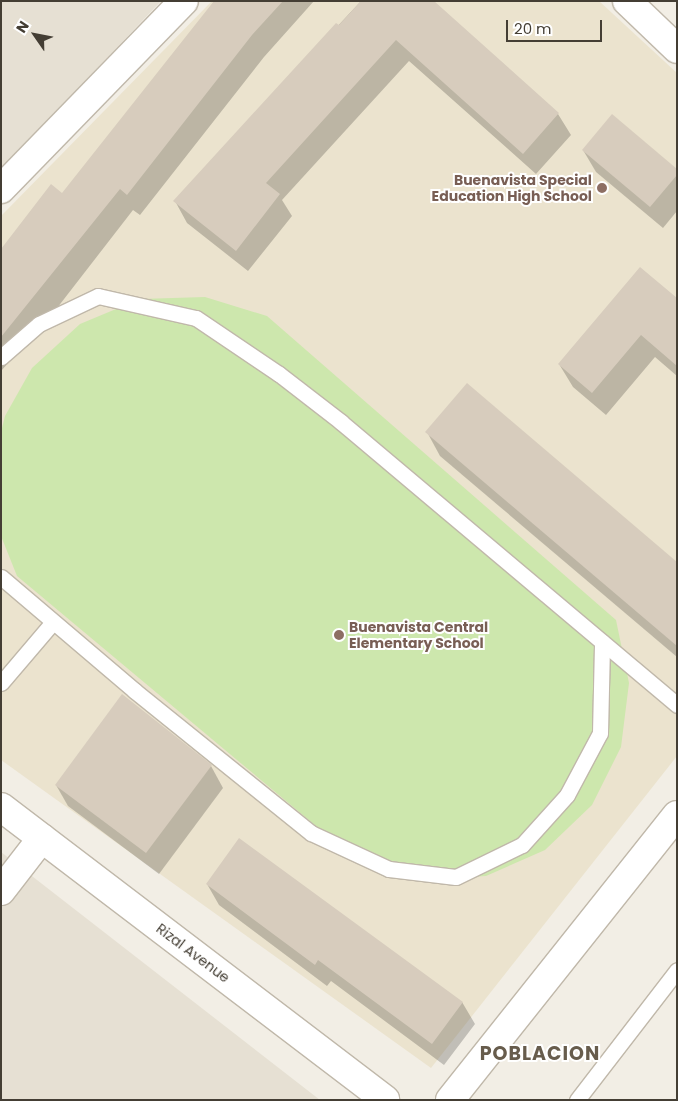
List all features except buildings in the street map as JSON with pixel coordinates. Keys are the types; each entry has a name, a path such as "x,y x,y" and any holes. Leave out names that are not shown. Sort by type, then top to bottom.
{"street":[{"path":"2,186 184,1"},
{"path":"627,1 677,49"},
{"name":"Rizal Avenue","path":"1,806 385,1100"},
{"path":"450,1100 677,815"},
{"path":"1,891 42,838"}],"lane":[{"path":"1,357 39,324 98,296 196,318 279,374 341,422 677,705"},
{"path":"1,577 52,623 311,833 388,869 456,877 522,845 567,795 600,733 602,642"},
{"path":"1,683 52,623"},
{"path":"577,1100 677,970"}],"shaded area":[{"path":"1,1 161,1 1,170"},
{"name":"Buenavista Central Elementary School","path":"212,1 599,1 677,73 677,756 431,1068 1,760 1,216"},
{"path":"1,852 320,1100 1,1100"}],"green space":[{"path":"205,297 267,316 616,620 629,683 621,747 592,805 545,850 486,876 421,880 359,862 17,576 1,536 1,432 5,416 32,368 80,324 140,299"}],"place":[{"name":"Buenavista Special Education High School","path":"602,188"},
{"name":"Buenavista Central Elementary School","path":"339,635"}],"district":[{"name":"POBLACION","path":"540,1054"}]}
